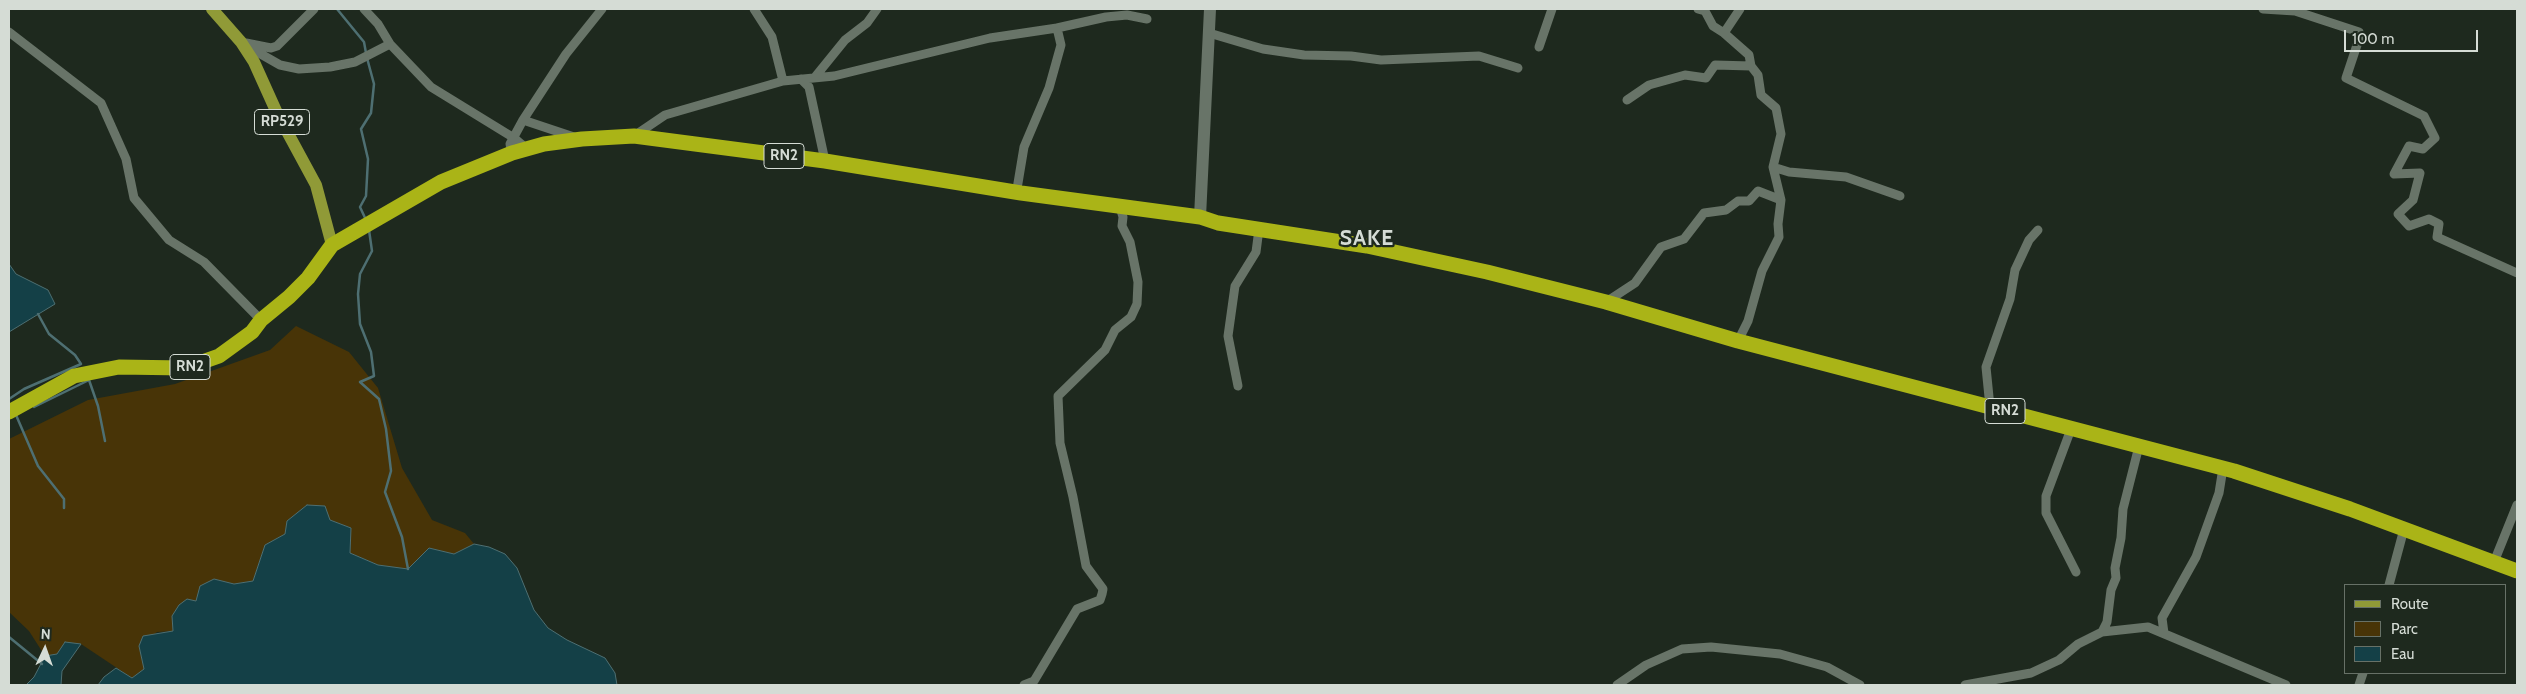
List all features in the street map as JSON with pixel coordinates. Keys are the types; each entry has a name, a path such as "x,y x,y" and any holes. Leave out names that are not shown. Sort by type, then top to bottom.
{"highway":[{"name":"RN2","path":"9,412 74,376 119,367 185,368 219,356 252,332 261,320 308,278 332,244 441,182 517,146 634,136 825,161 1120,208 1200,217 1218,223 1386,250 1487,272 1606,302 1738,342 2223,468 2350,509 2517,571"}],"main road":[{"name":"RP529","path":"212,9 241,42 254,62 277,113 316,185 332,244"},
{"path":"1200,217 1210,9"}],"street":[{"path":"241,42 271,48 277,46 314,9"},
{"path":"364,9 378,24 390,44 432,87 517,146 523,120 566,54 602,9"},
{"path":"754,9 772,37 783,81"},
{"path":"815,78 845,40 867,23 877,9"},
{"path":"1539,47 1552,9"},
{"path":"1698,9 1705,11 1713,26 1749,55 1751,66 1758,75 1761,95 1776,108 1781,134 1773,167 1781,200 1778,224 1779,237 1762,271 1748,321 1738,342"},
{"path":"1724,33 1740,9"},
{"path":"2264,9 2295,11 2359,32 2359,39 2346,78 2424,116 2435,138 2424,150 2409,146 2394,174 2420,173 2413,200 2398,214 2409,226 2429,219 2439,224 2437,237 2517,272"},
{"path":"634,136 665,115 783,81 834,76 990,38 1127,15 1147,19"},
{"path":"1021,193 1017,189 1024,147 1049,88 1061,45 1058,28"},
{"path":"9,32 101,103 126,159 134,198 169,240 204,262 261,320"},
{"path":"1209,34 1263,49 1304,55 1351,56 1381,60 1480,56 1518,68"},
{"path":"241,42 280,65 299,69 330,67 355,62 390,44"},
{"path":"277,46 280,65"},
{"path":"1627,100 1649,85 1685,75 1706,78 1715,65 1751,66"},
{"path":"801,79 809,87 825,161"},
{"path":"523,120 582,139"},
{"path":"1773,167 1789,172 1846,177 1900,196"},
{"path":"1606,302 1635,283 1661,247 1684,239 1704,213 1726,210 1738,201 1749,201 1758,191 1781,200"},
{"path":"1024,685 1034,681 1077,609 1100,600 1102,594 1103,589 1086,566 1073,497 1060,443 1058,396 1105,350 1115,330 1131,317 1137,304 1138,282 1130,242 1122,226 1123,217 1120,208"},
{"path":"1238,386 1228,336 1234,286 1256,252 1259,229"},
{"path":"1990,407 1986,367 2010,299 2016,270 2029,240 2038,230"},
{"path":"2071,429 2046,496 2046,512 2076,572"},
{"path":"2102,632 2107,622 2111,590 2116,578 2114,568 2121,538 2123,509 2139,446"},
{"path":"2164,633 2162,618 2196,557 2219,493 2223,468"},
{"path":"2494,562 2517,505"},
{"path":"2389,584 2404,529"},
{"path":"1965,685 2031,673 2059,660 2078,644 2102,632 2148,627 2286,685"},
{"path":"1617,685 1646,665 1682,649 1711,646 1780,654 1826,667 1860,685"}],"green space":[{"path":"296,326 349,352 378,388 402,468 432,520 465,533 474,544 454,554 429,548 408,569 378,565 350,553 351,528 330,520 307,505 287,521 285,534 265,545 253,581 234,584 214,579 174,631 157,632 139,646 144,669 132,678 81,644 57,654 45,656 29,631 9,612 9,439 88,400 175,384 270,350"}],"water":[{"path":"9,264 16,274 48,290 55,304 9,332"},
{"path":"307,505 325,506 330,520 351,528 350,553 378,565 408,569 429,548 454,554 474,544 489,547 505,554 517,568 534,610 548,628 567,640 605,658 615,673 617,685 98,685 104,677 116,668 132,678 144,669 139,646 143,636 173,631 172,616 179,605 187,599 196,601 200,586 214,579 234,584 253,581 265,545 285,534 287,521"},
{"path":"65,642 81,644 62,671 61,685 26,685 34,677 45,656 57,654"}],"waterway":[{"path":"337,9 364,42 366,53"},
{"path":"366,220 360,207 366,196 368,159 361,129 371,113 374,84 367,58"},
{"path":"369,230 372,251 360,274 358,294 360,324 371,352 374,376 360,382 379,399 386,429 391,471 385,492 402,537 408,569"},
{"path":"9,399 24,389 81,364 75,355 49,334 38,314"},
{"path":"34,407 89,380 98,406 105,441"},
{"path":"16,415 38,466 64,499 64,508"},
{"path":"9,637 42,664"}],"district":[{"name":"SAKE","path":"1367,239"}]}
